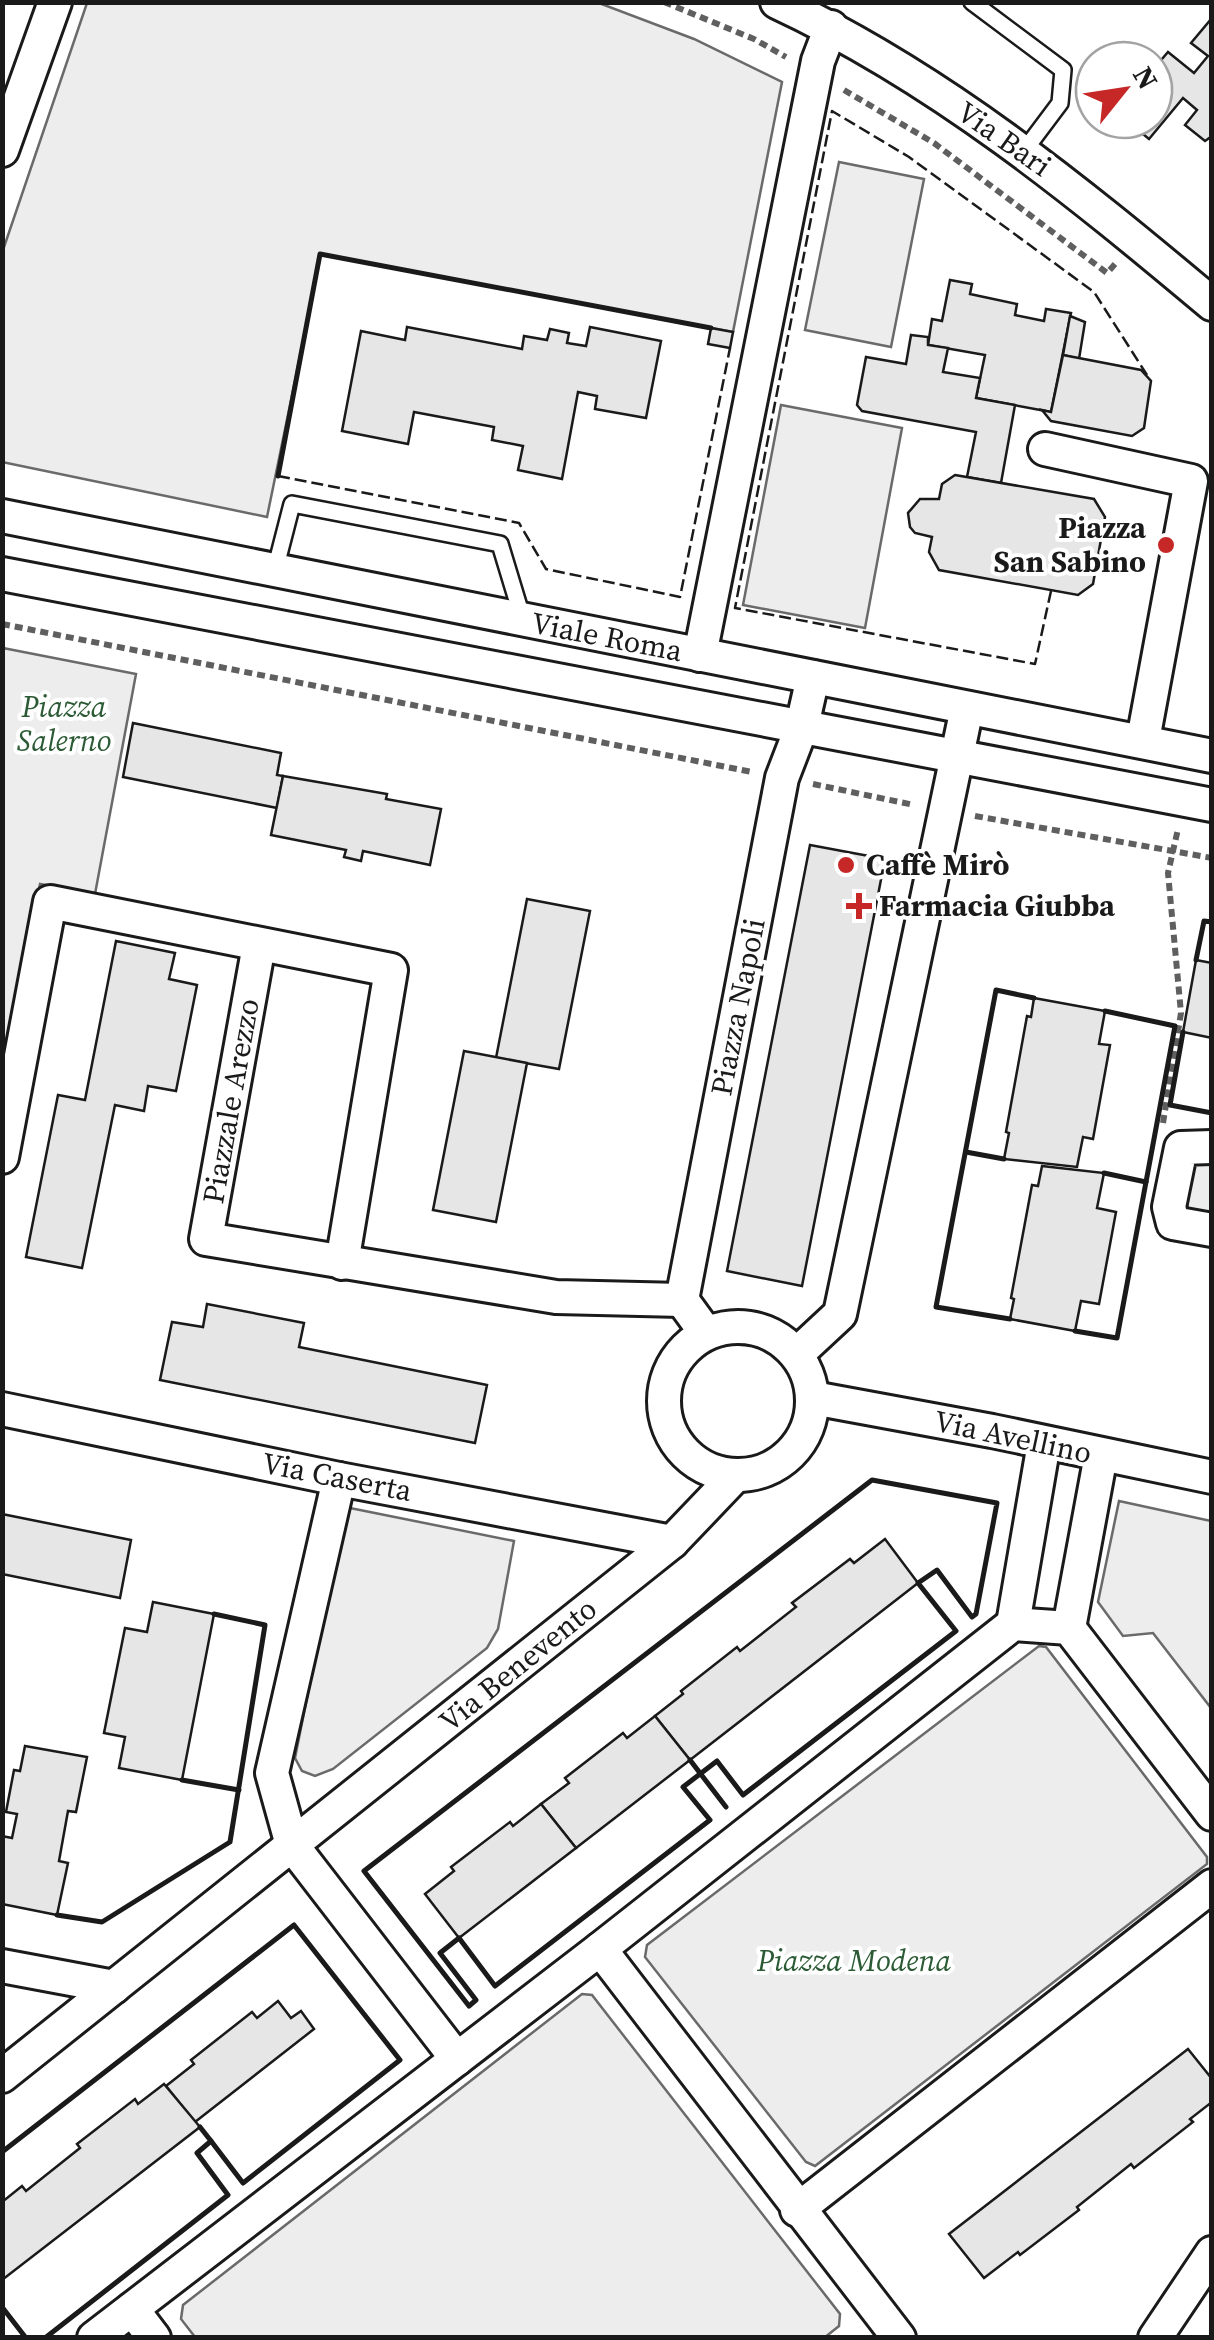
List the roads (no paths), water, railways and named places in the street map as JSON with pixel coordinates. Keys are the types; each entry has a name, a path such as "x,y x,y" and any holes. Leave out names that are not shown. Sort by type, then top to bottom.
{"street":[{"path":"2,150 55,2"},
{"name":"Via Bari","path":"777,2 831,27 1024,151 1212,304"},
{"path":"700,655 816,74 831,27"},
{"path":"1046,450 1191,481 1143,740"},
{"name":"Viale Roma","path":"2,516 1212,756"},
{"name":"Viale Roma","path":"2,574 1199,803"},
{"name":"Piazza Napoli","path":"682,1300 782,778 802,726 813,678"},
{"path":"797,1354 840,1314 966,708"},
{"path":"2,1157 50,902 391,970 342,1263"},
{"name":"Piazzale Arezzo","path":"259,945 206,1239 556,1297 682,1300"},
{"path":"1196,1147 1170,1208 1173,1222 1212,1230"},
{"path":"682,1300 706,1332"},
{"path":"730,1326 755,1327 778,1337 797,1354 814,1398 810,1423 790,1454 759,1473 735,1476 711,1471 689,1458 674,1439 665,1416 664,1391 671,1367 686,1347 706,1332 730,1326"},
{"name":"Via Avellino","path":"814,1398 1212,1477"},
{"name":"Via Caserta","path":"2,1409 672,1542"},
{"path":"94,2338 600,1949 1013,1624 1044,1444"},
{"path":"1102,1455 1069,1628 1212,1814"},
{"name":"Via Benevento","path":"2,2076 672,1542 735,1476"},
{"path":"339,1478 272,1773 292,1845 457,2059"},
{"path":"1013,1624 1069,1628"},
{"path":"798,2210 1212,1886"},
{"path":"600,1949 798,2210 881,2332"},
{"path":"2,1966 114,1987"},
{"path":"1154,2338 1212,2253"},
{"path":"132,2309 154,2338"}],"lane":[{"path":"972,2 1063,70 1060,103 1024,151"},
{"path":"275,570 292,504 500,544 524,620"}],"place":[{"name":"Piazza San Sabino","path":"1166,545"},
{"name":"Caffè Mirò","path":"846,865"},
{"name":"Farmacia Giubba","path":"859,906"}],"park label":[{"name":"Piazza Salerno","path":"64,724"},
{"name":"Piazza Modena","path":"854,1961"}]}
